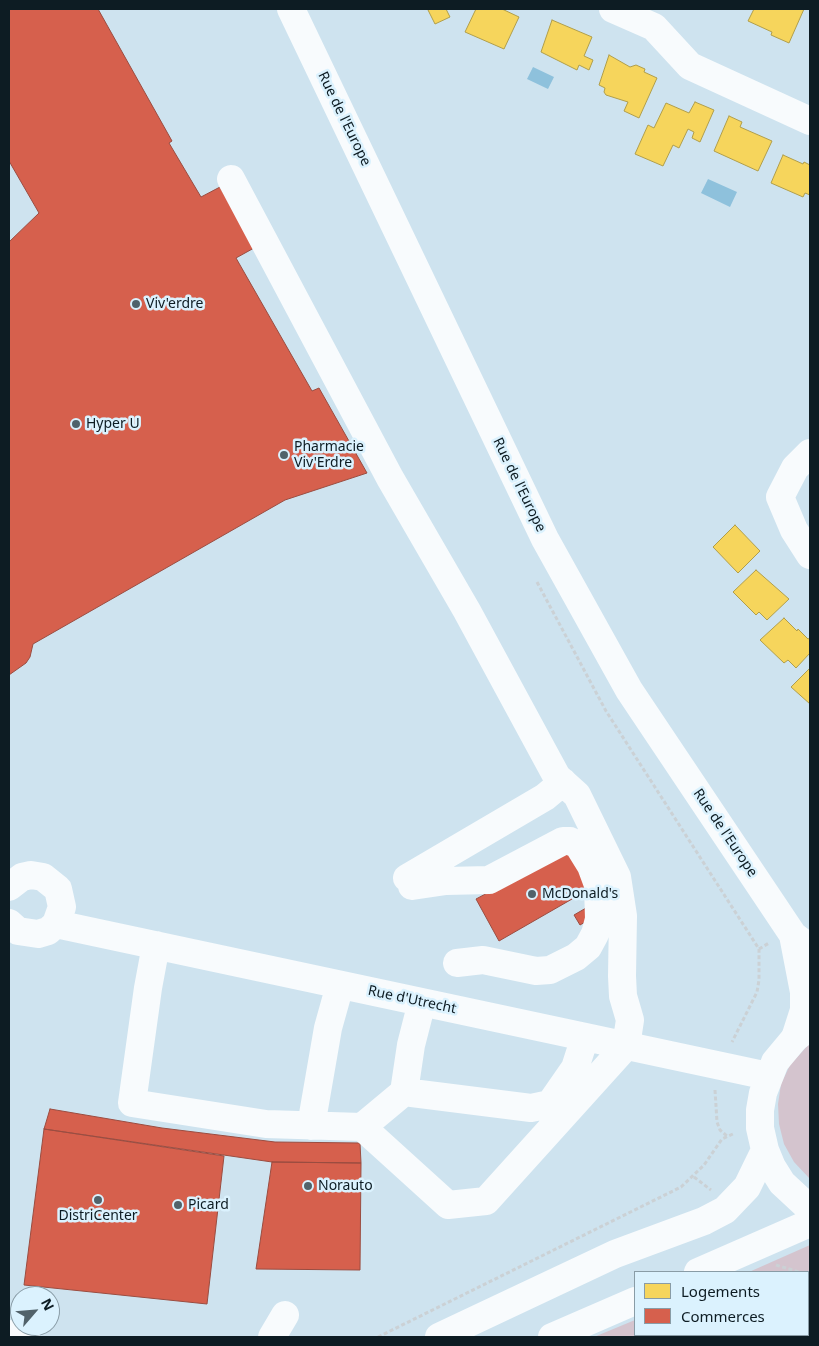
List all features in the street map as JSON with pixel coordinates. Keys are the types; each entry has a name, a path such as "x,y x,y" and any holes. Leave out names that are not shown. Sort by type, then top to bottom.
{"street":[{"name":"Rue de l'Europe","path":"291,9 545,539 629,690 802,941 804,992 802,1033"},
{"path":"613,9 654,27 690,66 810,121"},
{"path":"231,180 390,478 467,611 557,777 577,795 617,877 623,916 623,996 630,1020 626,1046 486,1201 448,1205 362,1127"},
{"path":"810,453 795,468 780,497 794,530 810,555"},
{"path":"457,964 483,960 536,972 550,970 588,947 595,934 599,919 598,885 591,866 578,845 570,841 563,841 489,880 410,882 545,797 563,782"},
{"path":"9,887 22,877 31,875 43,877 52,882 58,889 62,906 56,924 48,931 28,934 18,931 9,923"},
{"name":"Rue d'Utrecht","path":"56,924 768,1076"},
{"path":"156,945 132,1103 266,1124 362,1127 404,1092 411,1045 422,1002"},
{"path":"311,1126 328,1028 340,985"},
{"path":"802,1033 779,1056 768,1076 760,1110 760,1128 765,1150 782,1183 810,1209"},
{"path":"404,1092 531,1108 550,1104 575,1068 585,1037"},
{"path":"439,1337 615,1254 704,1221 725,1210 746,1186 765,1150"},
{"path":"700,1271 810,1223"},
{"path":"552,1337 634,1301"},
{"path":"9,1334 26,1337"}],"path":[{"path":"378,1337 681,1187 704,1166 722,1139 727,1136"},
{"path":"773,1263 780,1268 794,1271"}],"shaded area":[{"path":"810,1043 810,1179 794,1162 784,1144 779,1124 778,1104 781,1084 790,1065"},
{"path":"810,1245 810,1316 809,1271 751,1271"},
{"path":"634,1320 634,1336 770,1336 768,1337 594,1337"}],"water":[{"path":"533,67 554,77 548,89 527,79"},
{"path":"708,179 737,192 730,207 701,193"}],"building: Logements":[{"path":"446,9 450,17 435,24 428,10"},
{"path":"476,9 502,9 519,17 504,49 465,32"},
{"path":"754,9 804,9 789,43 771,35 772,32 748,21"},
{"path":"552,20 592,37 584,56 593,60 589,70 579,65 577,70 541,52"},
{"path":"609,55 630,67 636,65 645,69 644,72 657,78 639,118 624,111 628,102 606,95 604,92 605,88 599,85"},
{"path":"695,102 714,110 700,142 692,138 694,132 688,129 679,148 673,145 663,166 635,154 648,125 654,128 666,103 689,113"},
{"path":"729,116 742,122 740,127 772,141 758,171 714,151"},
{"path":"783,155 810,165 810,195 805,193 803,197 771,183"},
{"path":"735,525 760,551 738,573 713,547"},
{"path":"756,570 789,599 767,620 759,612 756,615 733,592"},
{"path":"784,618 797,631 798,629 808,639 810,638 810,653 796,668 788,660 784,663 760,640"},
{"path":"810,668 810,704 791,687"}],"building: Commerces":[{"name":"Viv'erdre","path":"9,9 98,9 172,141 169,143 201,197 220,187 254,248 236,258 312,391 319,388 367,473 285,500 33,644 30,657 26,663 9,675 9,242 39,213 9,161"},
{"name":"McDonald's","path":"570,849 591,886 578,893 579,895 499,941 476,899"},
{"path":"586,908 592,918 580,925 574,915"},
{"path":"50,1109 162,1128 275,1142 360,1143 361,1163 272,1162 44,1129"},
{"path":"44,1129 224,1156 207,1304 60,1289 60,1286 24,1285"},
{"path":"272,1162 361,1163 360,1270 256,1269"}],"place":[{"name":"Viv'erdre","path":"136,304"},
{"name":"Hyper U","path":"76,424"},
{"name":"Pharmacie Viv'Erdre","path":"284,455"},
{"name":"McDonald's","path":"532,894"},
{"name":"Norauto","path":"308,1186"},
{"name":"DistriCenter","path":"98,1200"},
{"name":"Picard","path":"178,1205"}]}
